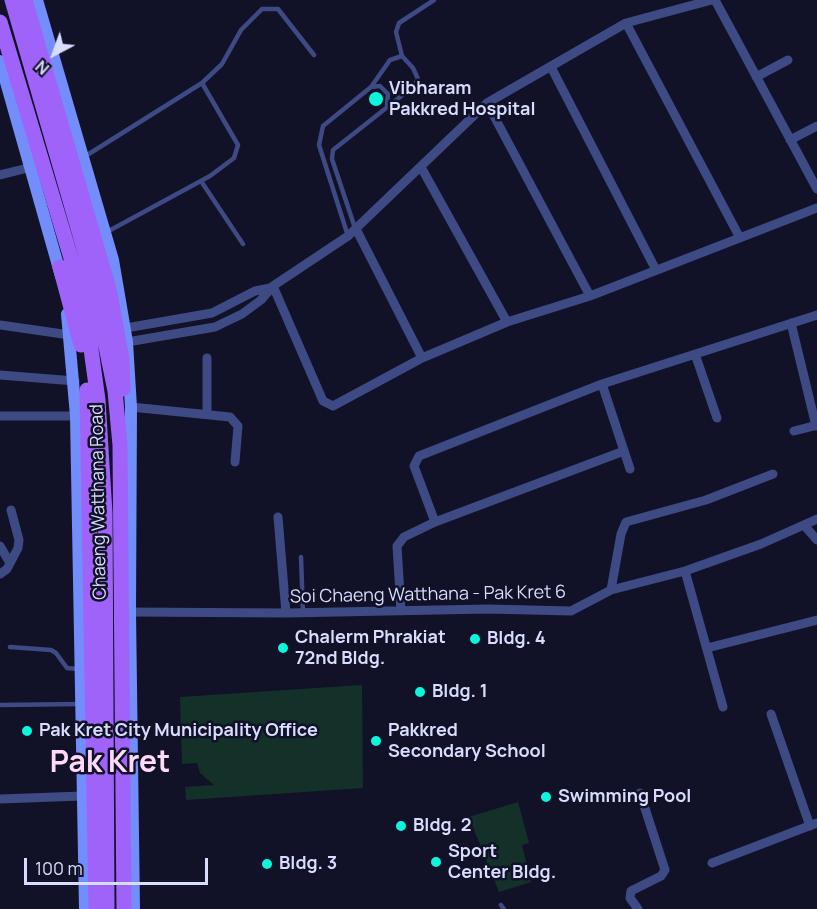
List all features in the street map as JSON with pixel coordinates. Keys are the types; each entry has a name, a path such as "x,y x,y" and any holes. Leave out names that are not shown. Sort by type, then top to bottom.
{"main road":[{"name":"Chaeng Watthana Road","path":"12,0 92,273 107,339 120,445 124,909"},
{"path":"25,0 99,252 116,322 123,391 120,445"},
{"name":"Chaeng Watthana Road","path":"38,0 105,233 126,328 131,407 130,612 134,909"},
{"name":"Chaeng Watthana Road","path":"0,22 77,278 90,342 96,388 105,513 107,909"},
{"name":"Chaeng Watthana Road","path":"0,61 60,267 75,381 85,909"},
{"path":"60,267 80,339 87,382 96,909"}],"street":[{"path":"127,342 215,327 242,314 261,300 272,287 348,236 487,103 626,24 713,0 817,189"},
{"path":"626,24 740,238"},
{"path":"756,77 788,60"},
{"path":"551,67 656,270"},
{"path":"487,103 590,296"},
{"path":"790,140 817,126"},
{"path":"0,175 32,167"},
{"path":"421,167 507,322"},
{"path":"272,287 323,401 328,405 333,405 423,358 507,322 590,296 817,208"},
{"path":"356,229 423,358"},
{"path":"126,328 212,313 255,291 272,287"},
{"path":"435,522 414,466 419,456 602,384 817,315"},
{"path":"791,323 816,425 794,431"},
{"path":"0,325 70,335"},
{"path":"696,354 717,418"},
{"path":"207,358 207,414"},
{"path":"0,375 75,381"},
{"path":"602,384 630,469"},
{"path":"131,407 230,417 237,423 235,462"},
{"path":"0,416 76,416"},
{"path":"401,611 397,546 404,537 435,522 624,451"},
{"path":"612,590 621,534 626,522 706,500 773,474"},
{"path":"0,574 10,563 19,540 11,510"},
{"path":"278,517 286,613"},
{"name":"Soi Chaeng Watthana - Pak Kret 6","path":"130,612 303,613 488,609 571,611 612,590 685,571 761,544 817,519"},
{"path":"804,525 817,540"},
{"path":"0,546 10,563"},
{"path":"685,571 723,707"},
{"path":"707,648 817,620"},
{"path":"712,863 814,825 771,714"},
{"path":"638,909 630,898 631,891 661,876 665,870 640,793"},
{"path":"0,799 82,796"}],"lane":[{"path":"356,229 332,159 333,150 387,105 414,86 417,79 413,68 402,56 396,32 399,23 434,0"},
{"path":"84,157 202,82 222,64 241,30 262,9 278,9 314,55"},
{"path":"348,236 319,145 323,126 371,87 390,60 402,56"},
{"path":"105,233 201,181 234,158 238,145 202,82"},
{"path":"371,87 380,86 388,94 387,105"},
{"path":"201,181 243,244"},
{"path":"301,556 303,613"},
{"path":"10,646 51,650 56,652 67,668 81,669"},
{"path":"0,705 81,704"}],"green space":[{"path":"362,685 363,788 186,800 185,787 214,785 200,773 197,763 182,764 180,697"},
{"path":"518,802 529,843 522,845 531,882 499,892 469,817"}],"place":[{"name":"Vibharam Pakkred Hospital","path":"376,99"},
{"name":"Bldg. 4","path":"475,639"},
{"name":"Chalerm Phrakiat 72nd Bldg.","path":"283,648"},
{"name":"Bldg. 1","path":"420,692"},
{"name":"Pak Kret City Municipality Office","path":"27,731"},
{"name":"Pakkred Secondary School","path":"376,741"},
{"name":"Swimming Pool","path":"546,797"},
{"name":"Bldg. 2","path":"401,826"},
{"name":"Sport Center Bldg.","path":"436,862"},
{"name":"Bldg. 3","path":"267,864"}],"district":[{"name":"Pak Kret","path":"110,764"}]}
